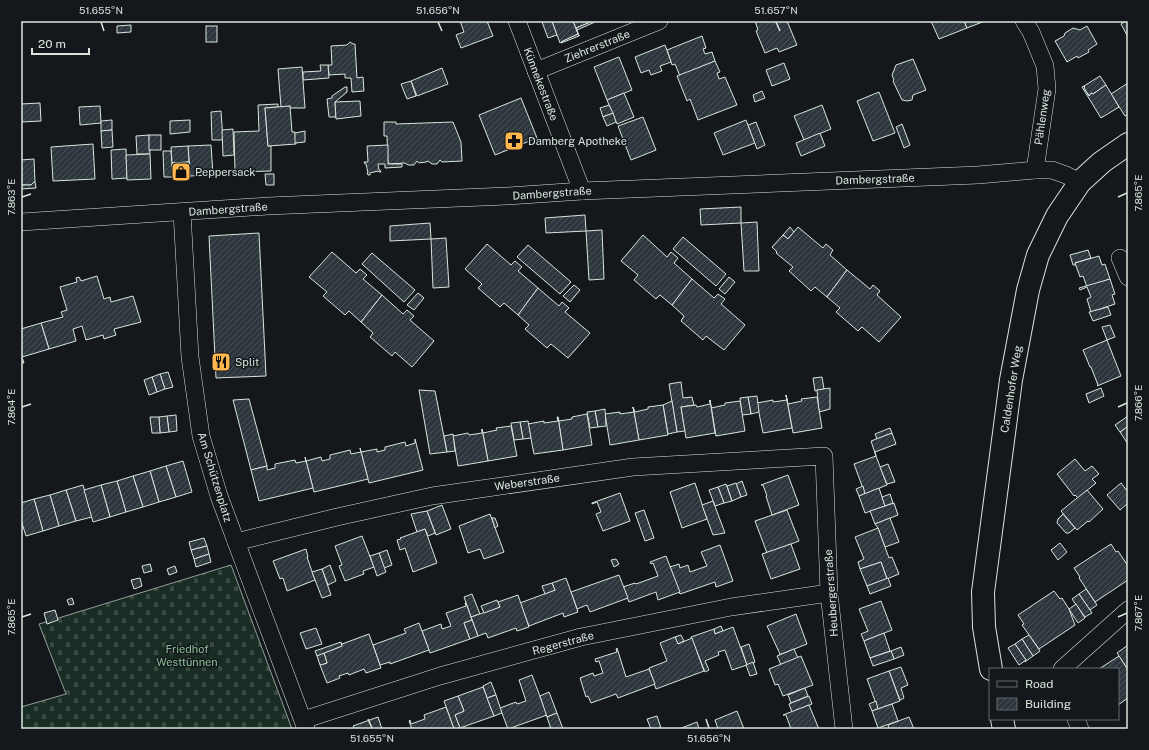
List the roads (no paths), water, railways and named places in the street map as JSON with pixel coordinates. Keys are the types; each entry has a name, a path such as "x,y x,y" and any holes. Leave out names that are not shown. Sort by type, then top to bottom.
{"main road":[{"name":"Caldenhofer Weg","path":"991,668 984,627 983,592 1010,380 1028,290 1038,255 1057,216 1080,182 1102,162 1128,144"}],"street":[{"name":"Künnekestraße","path":"517,21 582,191"},
{"name":"Ziehrerstraße","path":"536,71 659,21"},
{"name":"Pählenweg","path":"1024,21 1031,32 1045,66 1047,89 1035,170"},
{"name":"Dambergstraße","path":"21,222 268,206 507,196 582,191 978,175 1035,170 1052,170 1080,182"},
{"name":"Am Schützenplatz","path":"182,212 188,336 201,436 219,496 305,725"},
{"path":"1120,258 1128,277"},
{"name":"Weberstraße","path":"236,542 337,517 432,496 633,467 824,456"},
{"name":"Heubergerstraße","path":"824,456 830,593 844,729"},
{"name":"Regerstraße","path":"305,725 440,676 581,637 731,607 830,593"},
{"path":"1063,668 1128,610"}],"place":[{"name":"Damberg Apotheke","path":"514,141"},
{"name":"Peppersack","path":"181,172"},
{"name":"Split","path":"221,362"}],"park label":[{"name":"Friedhof Westtünnen","path":"187,655"}]}
